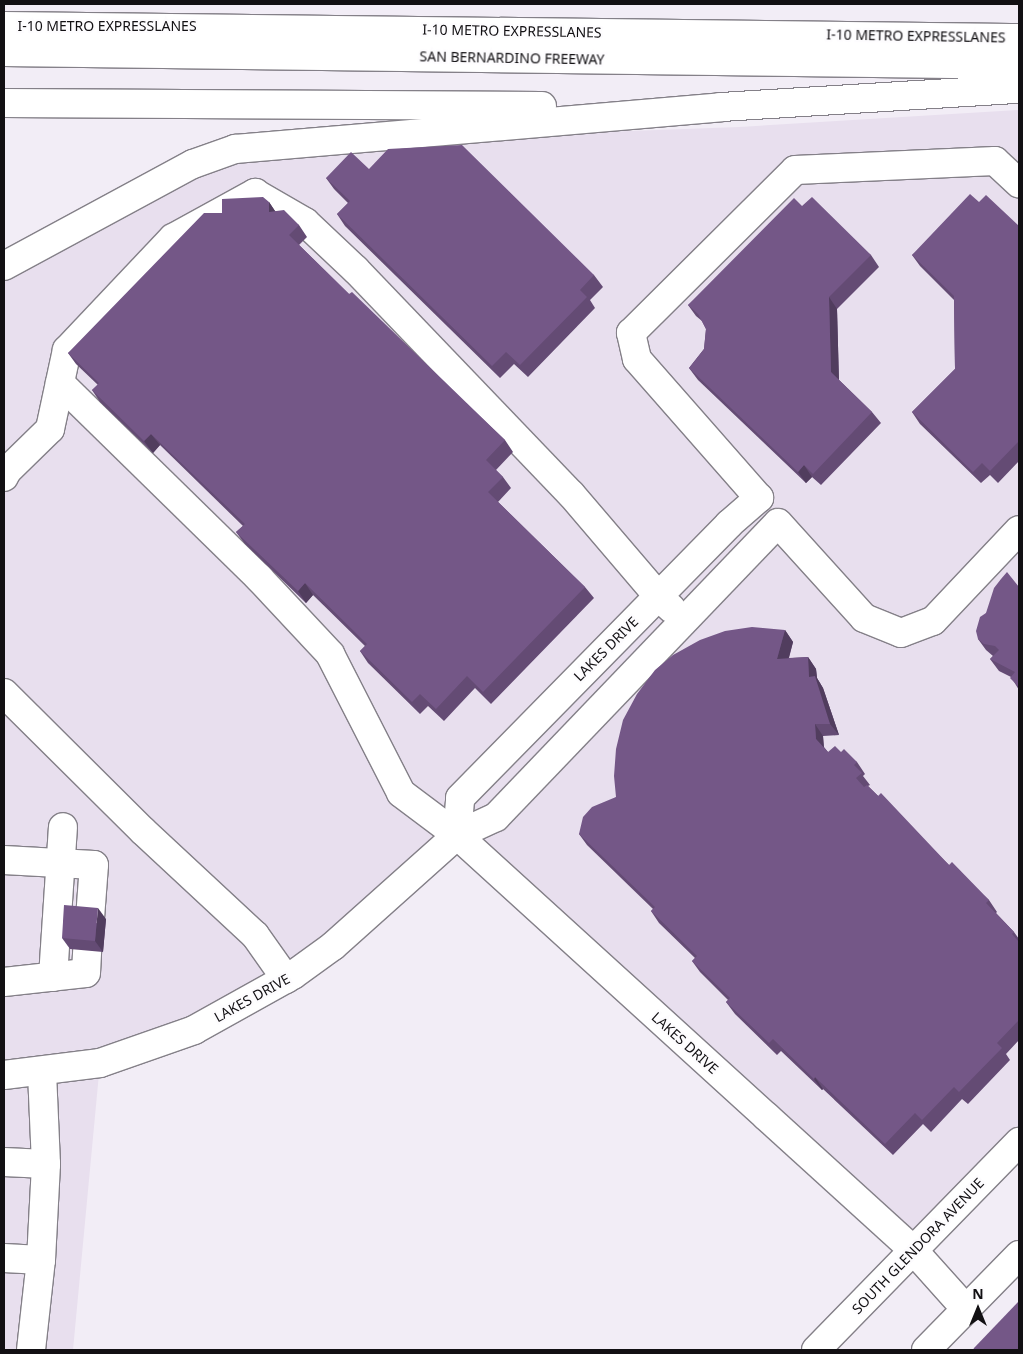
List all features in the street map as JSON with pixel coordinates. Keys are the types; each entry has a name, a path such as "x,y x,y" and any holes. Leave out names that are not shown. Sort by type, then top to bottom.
{"main road":[{"name":"I-10 METRO EXPRESSLANES","path":"4,26 1019,38"},
{"name":"SAN BERNARDINO FREEWAY","path":"4,52 1019,65"},
{"path":"4,266 193,164 235,149 721,107 1019,89"},
{"path":"4,103 721,107"},
{"path":"1007,160 1019,183"},
{"name":"LAKES DRIVE","path":"457,835 460,798 658,596 730,524 759,498 637,359 631,333 795,170 1007,160"},
{"path":"4,477 7,471 50,429 67,350 173,238 255,193 305,222 356,270 571,494 658,596 685,621"},
{"path":"60,383 259,578 330,654 401,794 457,835"},
{"name":"LAKES DRIVE","path":"4,1075 100,1063 194,1030 286,979 333,946 457,835 496,817 778,523 864,618 900,633 933,621 1018,532"},
{"path":"4,693 143,831 255,935 286,979"},
{"path":"53,977 63,827"},
{"name":"LAKES DRIVE","path":"457,835 913,1250 966,1309"},
{"path":"4,860 94,864 90,918"},
{"path":"4,982 86,973 87,951"},
{"path":"30,1350 41,1260 46,1164 42,1071"},
{"name":"SOUTH GLENDORA AVENUE","path":"816,1350 1019,1142"},
{"path":"4,1162 46,1164"},
{"path":"935,1347 966,1309 1019,1255"},
{"path":"4,1258 41,1260"}],"shaded area":[{"path":"1019,110 1019,1142 913,1250 457,835 333,946 100,1063 73,1350 4,1350 4,266 149,186 277,144 739,127"}],"building":[{"path":"462,145 594,275 580,290 587,297 520,365 506,352 492,366 337,214 350,201 326,178 351,152 369,169 388,149"},
{"path":"970,194 979,202 986,195 1019,226 1019,441 990,471 982,463 973,472 912,412 955,369 954,296 912,255"},
{"path":"263,197 269,202 269,212 284,210 299,225 289,235 349,294 352,292 505,440 486,460 503,477 488,492 585,587 483,692 467,676 436,709 420,694 412,702 360,651 367,644 305,583 298,591 236,532 245,524 151,434 144,441 92,390 99,383 68,353 204,213 222,213 222,199"},
{"path":"812,197 871,255 829,297 831,372 872,412 813,474 804,465 798,472 689,368 704,349 706,329 698,314 688,305 794,198 802,206"},
{"path":"1007,572 1019,587 1019,687 1010,678 1015,672 990,659 999,650 995,646 984,644 978,639 976,631 980,617 986,613 994,588"},
{"path":"752,627 785,630 777,659 808,657 809,677 815,676 830,724 815,724 816,739 828,752 835,746 841,752 844,749 857,762 854,765 862,773 856,778 864,787 867,785 878,796 881,793 949,865 952,862 989,900 986,903 1014,932 1012,934 1019,942 1019,1020 997,1043 1002,1048 959,1092 954,1087 922,1120 915,1113 885,1144 773,1039 769,1043 726,1002 730,998 692,961 697,956 651,911 655,907 579,834 583,817 592,807 616,797 614,776 616,749 623,720 637,694 655,670 673,655 700,640 725,631"},
{"path":"64,905 98,908 95,941 62,938"},
{"path":"1019,1301 1019,1350 973,1350 974,1348"}]}
